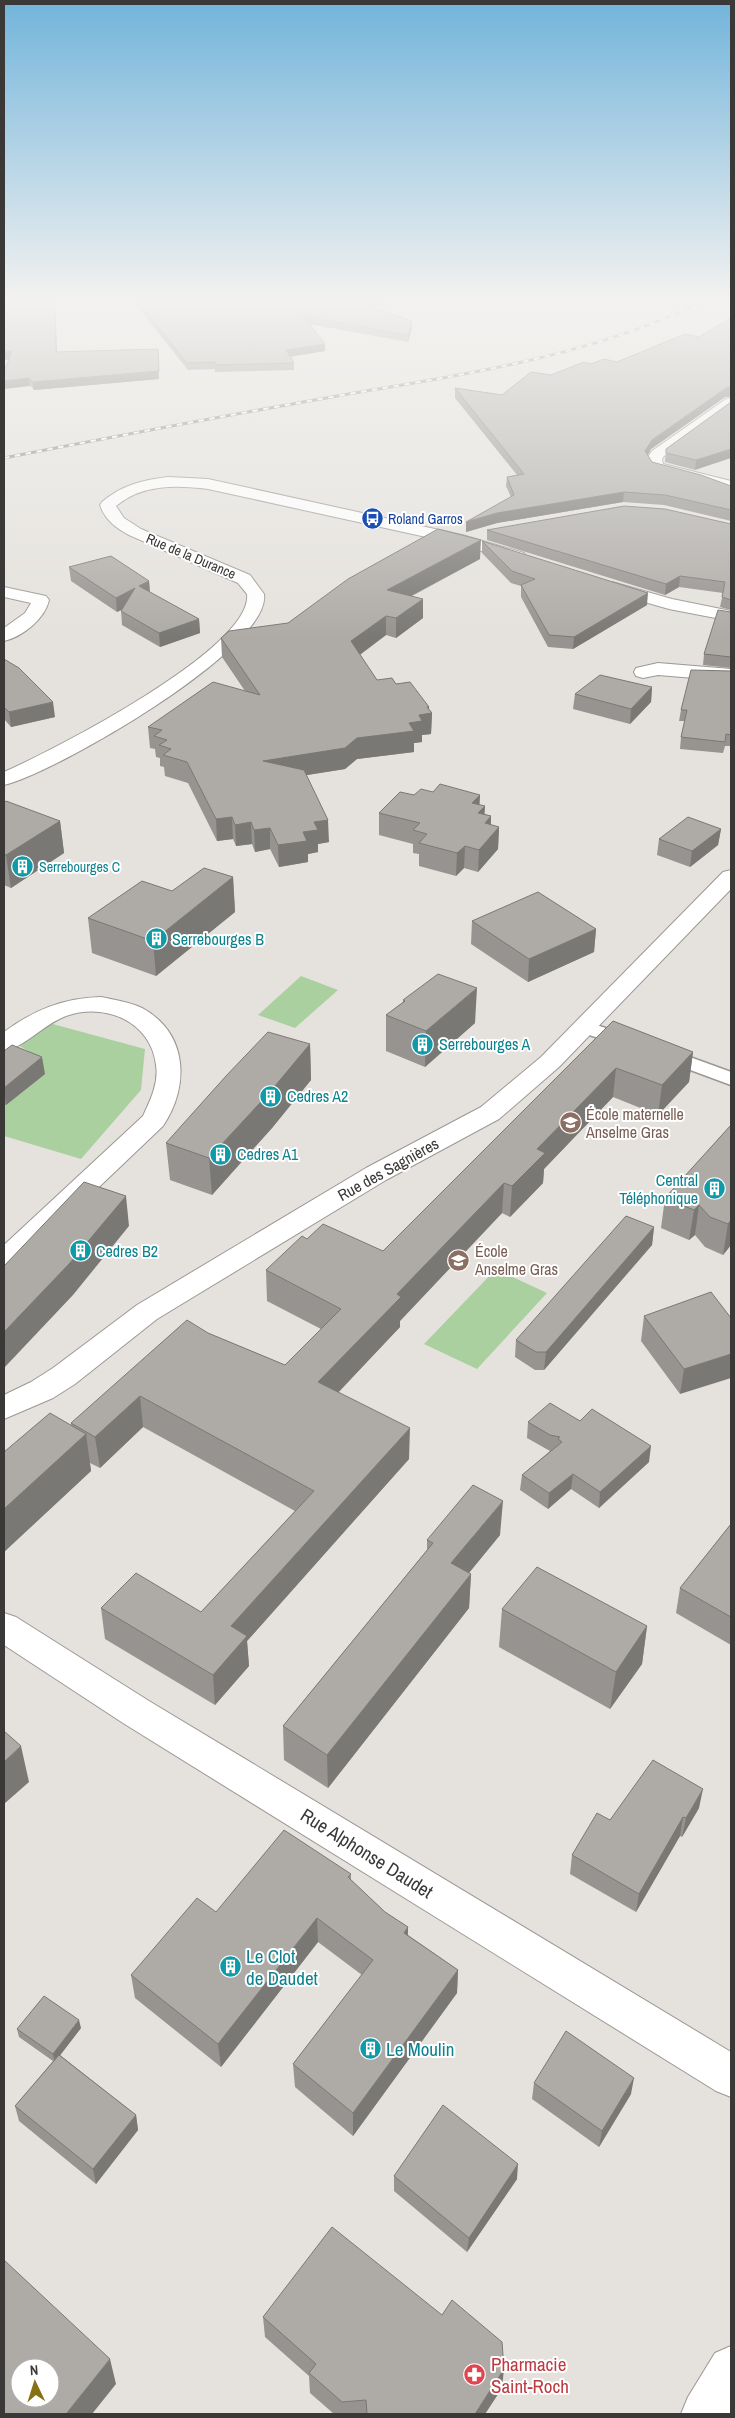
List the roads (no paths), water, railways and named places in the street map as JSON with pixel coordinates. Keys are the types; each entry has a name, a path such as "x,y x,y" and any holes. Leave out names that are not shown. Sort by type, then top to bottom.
{"street":[{"path":"716,413 657,454 654,460 657,467 731,486"},
{"name":"Rue de la Durance","path":"4,779 80,744 130,715 196,670 220,649 254,610 256,599 254,589 244,579 136,532 110,514 108,505 116,496 146,485 192,481 462,540"},
{"path":"462,540 488,532"},
{"path":"462,540 537,563"},
{"path":"594,581 669,604 731,616"},
{"path":"4,592 40,600 40,606 35,612 4,636"},
{"path":"643,672 658,669 731,675"},
{"name":"Rue des Sagnières","path":"4,1408 42,1390 64,1376 154,1307 376,1174 490,1113 531,1079 731,877"},
{"path":"4,1044 40,1018 68,1008 100,1004 133,1011 150,1023 164,1040 170,1066 167,1091 154,1120 4,1261"},
{"path":"584,1027 731,1079"},
{"name":"Rue Alphonse Daudet","path":"4,1627 136,1712 731,2076"},
{"path":"705,2414 731,2369"}],"railway":[{"path":"4,458 244,413"}],"place":[{"name":"Roland Garros","path":"372,519"},
{"name":"Serrebourges C","path":"23,867"},
{"name":"Serrebourges B","path":"156,939"},
{"name":"Serrebourges A","path":"423,1044"},
{"name":"Cedres A2","path":"271,1096"},
{"name":"École maternelle Anselme Gras","path":"570,1123"},
{"name":"Cedres A1","path":"221,1154"},
{"name":"Central Téléphonique","path":"714,1189"},
{"name":"Cedres B2","path":"80,1251"},
{"name":"École Anselme Gras","path":"459,1260"},
{"name":"Le Clot de Daudet","path":"230,1967"},
{"name":"Le Moulin","path":"370,2049"},
{"name":"Pharmacie Saint-Roch","path":"475,2375"}]}
